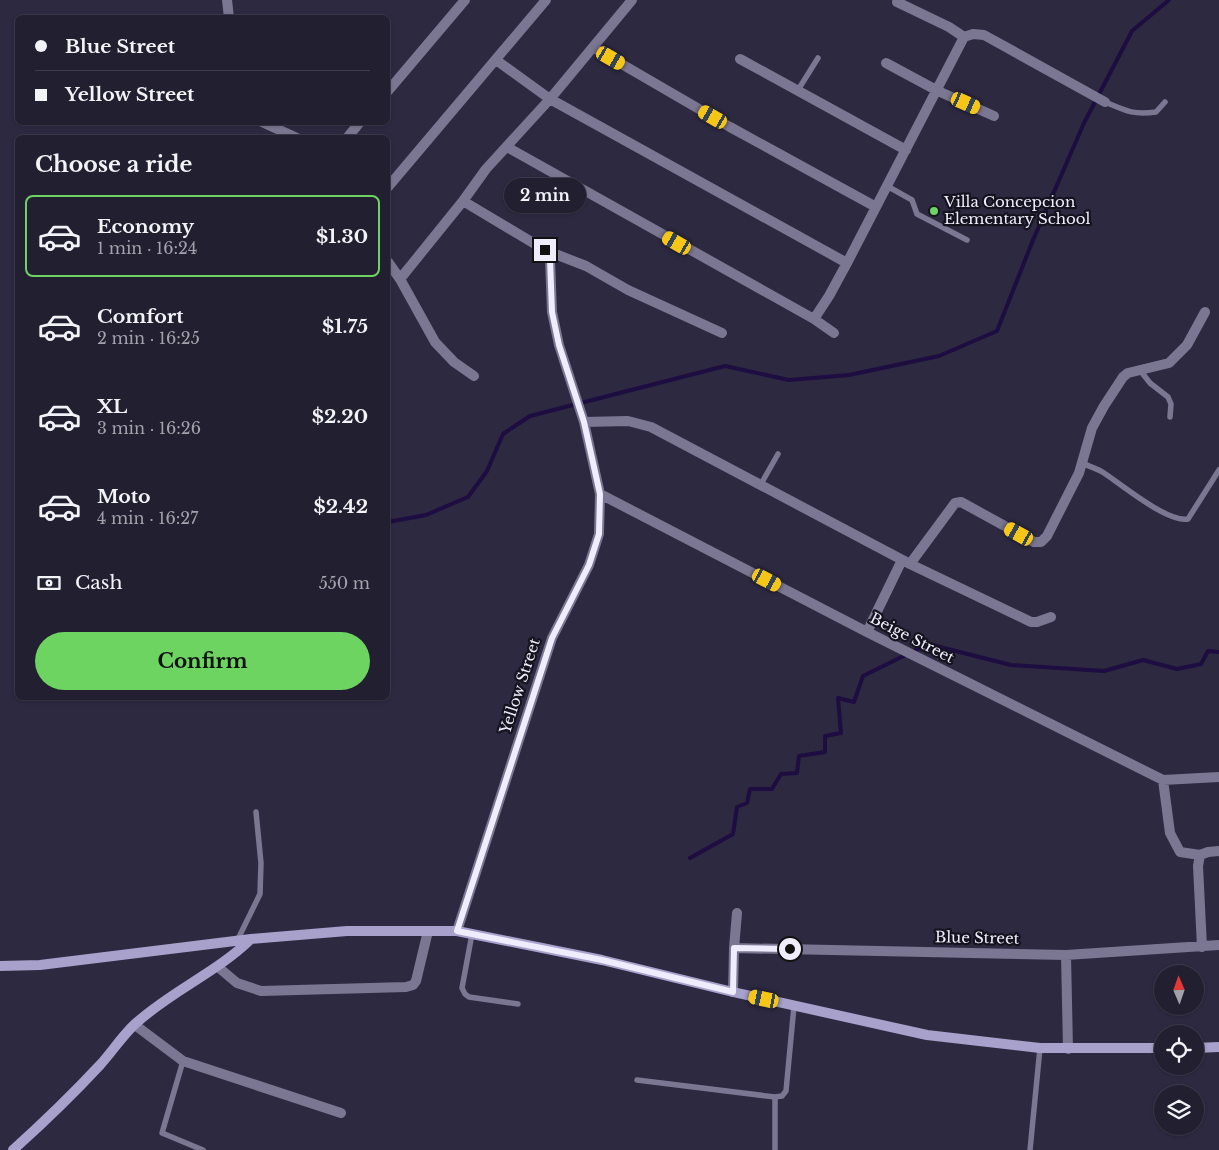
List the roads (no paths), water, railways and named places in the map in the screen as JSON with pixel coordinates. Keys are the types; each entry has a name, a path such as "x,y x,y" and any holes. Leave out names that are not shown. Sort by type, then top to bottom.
{"street":[{"path":"227,0 229,15"},
{"path":"390,89 465,0"},
{"path":"390,185 546,0"},
{"path":"400,279 486,170 594,48 632,0"},
{"path":"897,2 949,27 964,37"},
{"path":"814,319 847,263 938,91 964,37 973,34 984,35 1105,102"},
{"path":"594,48 730,127 876,207"},
{"path":"740,59 906,150"},
{"path":"496,60 550,99 847,263"},
{"path":"886,63 938,91 994,116"},
{"path":"269,125 290,135"},
{"path":"349,135 358,125"},
{"path":"507,147 814,319 834,333"},
{"path":"463,201 545,250 586,266 628,290 722,333"},
{"name":"Yellow Street","path":"457,931 552,638 589,565 599,534 600,494 583,419 559,345 552,312 550,259 545,250"},
{"path":"390,265 400,279 435,342 454,362 474,376"},
{"path":"867,632 906,562 954,504 961,502 1034,542 1040,542 1047,536 1083,464 1092,428 1123,377 1140,369 1169,363 1187,345 1205,312"},
{"path":"583,419 628,421 651,427 906,562 1031,622 1051,617"},
{"name":"Beige Street","path":"600,494 867,632 1162,780 1219,777"},
{"path":"1162,780 1170,833 1180,852 1200,855 1219,851"},
{"path":"1200,855 1198,866 1202,947"},
{"path":"733,992 737,913"},
{"path":"218,967 237,983 261,990 406,987 413,985 416,981 428,930"},
{"path":"0,966 40,965 251,939 347,931 457,931 602,960 733,992 927,1035 1040,1048 1154,1048"},
{"path":"20,1148 135,1025 176,992 218,967 251,939"},
{"name":"Blue Street","path":"734,948 1066,955 1219,945"},
{"path":"1066,955 1068,1048"},
{"path":"135,1025 183,1061 341,1113"},
{"path":"1204,1048 1219,1047"}],"lane":[{"path":"798,90 818,58"},
{"path":"1105,102 1128,112 1141,114 1156,112 1165,102"},
{"path":"887,186 912,200 917,214 967,240"},
{"path":"1140,369 1150,383 1168,397 1171,404 1170,417"},
{"path":"761,484 778,454"},
{"path":"1083,464 1102,472 1163,513 1182,520 1188,520 1219,470"},
{"path":"237,941 260,894 261,863 256,812"},
{"path":"472,934 462,988 465,994 470,997 518,1004"},
{"path":"637,1080 775,1097 782,1096 786,1091 794,1006"},
{"path":"1030,1150 1040,1048"},
{"path":"183,1061 162,1132 203,1150"},
{"path":"775,1097 775,1150"}],"waterway":[{"path":"390,522 426,515 468,497 487,471 503,434 530,416 725,366 789,380 849,375 939,356 997,331 1033,240 1084,123 1132,31 1169,0"},
{"path":"690,858 733,834 737,807 747,803 750,789 772,789 781,774 797,773 799,756 825,752 825,736 841,733 838,698 854,702 863,676 928,644 1011,665 1104,671 1143,660 1177,669 1201,664 1208,651 1219,652"}],"place":[{"name":"Villa Concepcion Elementary School","path":"934,211"}]}
